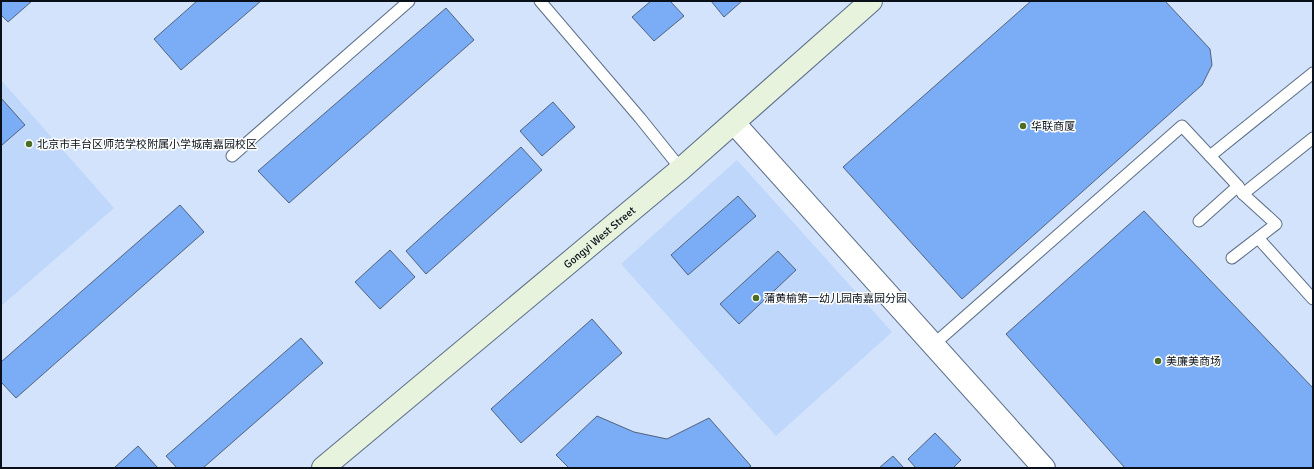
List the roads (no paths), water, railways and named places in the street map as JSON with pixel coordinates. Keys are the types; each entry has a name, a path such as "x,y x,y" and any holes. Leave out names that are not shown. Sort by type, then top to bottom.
{"street":[{"name":"Gongyi West Street","path":"323,468 681,169 871,1"},
{"path":"734,123 1044,468"}],"lane":[{"path":"232,156 409,1"},
{"path":"540,1 635,112 681,169"},
{"path":"1210,156 1313,74"},
{"path":"933,345 1182,126 1241,190 1276,224 1232,258"},
{"path":"1199,221 1313,138"},
{"path":"1258,238 1313,299"}],"place":[{"name":"华联商厦","path":"1023,126"},
{"name":"北京市丰台区师范学校附属小学城南嘉园校区","path":"29,144"},
{"name":"蒲黄榆第一幼儿园南嘉园分园","path":"756,298"},
{"name":"美廉美商场","path":"1158,361"}]}
